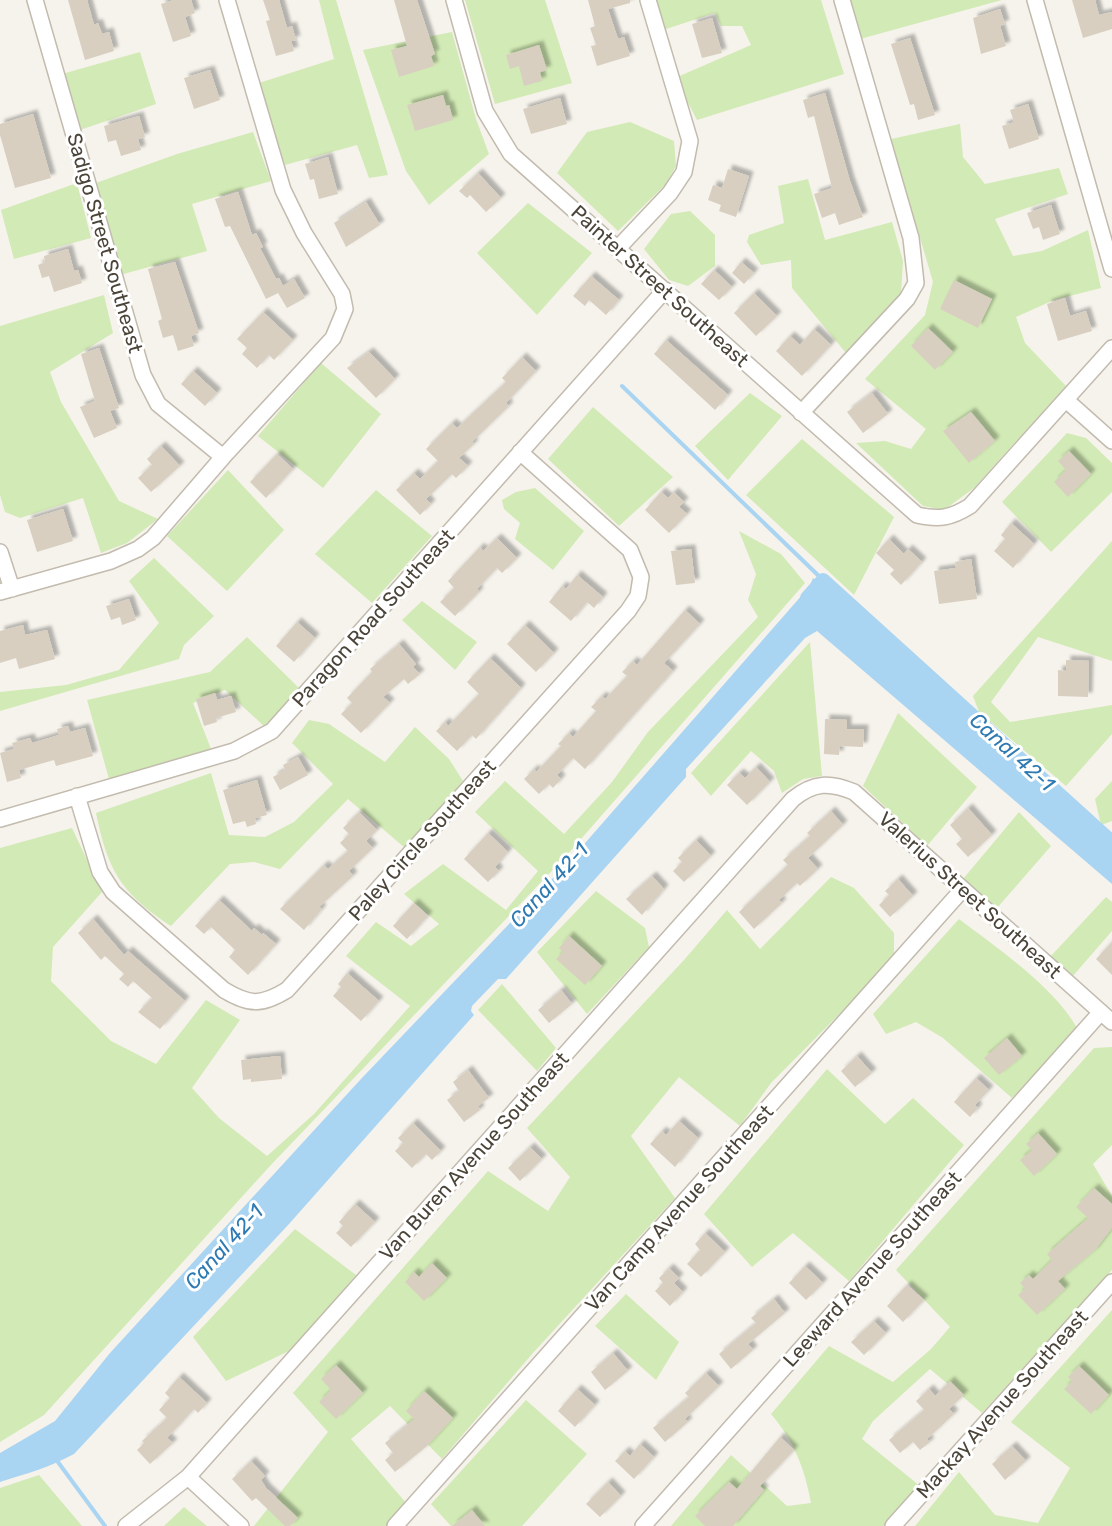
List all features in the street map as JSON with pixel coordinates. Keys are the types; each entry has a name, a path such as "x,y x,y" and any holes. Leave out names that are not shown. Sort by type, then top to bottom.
{"street":[{"name":"Sadigo Street Southeast","path":"35,0 143,375 158,404 223,457"},
{"path":"0,552 6,591 111,561 138,549 153,538 223,457 333,338 341,324 345,309 342,294 304,233 283,190 227,0"},
{"name":"Painter Street Southeast","path":"454,0 485,111 511,154 619,247 917,515 936,520 954,517 970,506 1066,400"},
{"path":"619,247 670,193 684,172 690,141 648,0"},
{"path":"801,413 907,299 916,283 911,238 842,0"},
{"path":"1035,0 1112,269"},
{"name":"Paragon Road Southeast","path":"0,819 234,751 272,731 665,290"},
{"path":"1112,348 1066,400 1112,441"},
{"name":"Paley Circle Southeast","path":"77,796 100,872 113,892 224,990 241,1000 258,1003 272,1000 286,990 628,611 638,596 640,577 630,550 520,452"},
{"name":"Valerius Street Southeast","path":"820,786 836,784 854,792 1107,1017"},
{"name":"Van Buren Avenue Southeast","path":"126,1526 188,1477 793,799 804,790 820,786"},
{"name":"Van Camp Avenue Southeast","path":"395,1526 962,890"},
{"name":"Leeward Avenue Southeast","path":"643,1526 1107,1017"},
{"name":"Mackay Avenue Southeast","path":"893,1526 1112,1282"},
{"path":"188,1477 241,1526"}],"green space":[{"path":"319,0 336,0 388,175 369,178 357,145 285,165 259,83 334,59"},
{"path":"465,0 545,0 572,83 495,104"},
{"path":"654,0 821,0 844,74 697,120 675,78 751,45 742,26 721,26 715,13 663,30"},
{"path":"849,0 1002,0 860,39"},
{"path":"452,32 476,119 489,154 429,205 406,171 363,50"},
{"path":"140,52 156,104 77,131 62,74"},
{"path":"630,122 674,141 676,166 666,184 618,231 557,173 587,132"},
{"path":"960,124 963,157 985,184 1059,168 1068,194 995,219 1013,256 1042,251 1088,230 1101,288 1054,300 1016,317 1025,343 1066,386 974,488 944,510 923,506 856,443 885,441 911,449 926,429 865,379 925,315 933,282 891,139"},
{"path":"253,132 271,181 192,204 207,251 120,275 93,184 177,154"},
{"path":"808,179 825,240 892,222 903,261 901,294 846,353 792,288 791,260 761,265 747,242 749,235 784,223 778,186"},
{"path":"77,183 91,238 14,259 1,210"},
{"path":"528,203 592,253 537,315 477,253"},
{"path":"690,211 715,235 715,266 688,286 669,280 644,249 671,214"},
{"path":"104,295 113,333 50,372 61,402 119,501 158,519 127,543 101,553 83,498 20,518 5,512 0,495 0,326"},
{"path":"321,363 381,414 323,488 258,436"},
{"path":"750,393 782,416 728,480 695,446"},
{"path":"593,407 673,477 619,526 548,459"},
{"path":"1067,433 1086,438 1112,463 1112,492 1051,552 1002,502"},
{"path":"802,439 894,517 854,595 746,495"},
{"path":"228,470 284,530 227,591 167,536"},
{"path":"535,488 584,531 553,570 515,539 520,523 504,509 502,500 516,492"},
{"path":"376,490 432,536 372,603 315,554"},
{"path":"739,531 781,554 805,583 567,855 269,1167 44,1415 0,1442 0,848 72,828 102,892 53,947 51,981 111,1041 156,1064 206,1000 240,1020 192,1088 219,1118 267,1156 314,1114 410,1006 346,956 376,922 411,946 439,924 404,894 443,864 506,910 538,871 475,812 505,781 564,834 612,782 648,732 758,617 748,600 756,574"},
{"path":"1112,541 1112,661 1038,637 991,702 1010,722 1112,705 1112,734 1066,786 979,712 973,696"},
{"path":"154,558 214,616 184,645 179,659 0,711 0,692 66,685 119,670 159,623 129,581"},
{"path":"422,601 477,642 455,670 402,620"},
{"path":"247,637 300,689 265,727 225,690 193,703 211,749 109,779 87,700 210,672"},
{"path":"810,642 822,776 803,779 782,793 774,771 751,751 711,796 691,773"},
{"path":"898,713 977,787 927,846 863,786"},
{"path":"309,720 329,724 385,762 415,727 449,759 463,781 405,848 348,799 280,869 254,862 230,864 171,926 140,903 128,891 112,866 96,813 211,773 229,835 265,837 294,822 333,784 292,743"},
{"path":"1112,781 1112,821 1101,825 1095,799"},
{"path":"1019,812 1051,846 997,908 963,879"},
{"path":"831,877 854,888 894,933 894,959 771,1083 740,1126 679,1077 631,1136 675,1198 533,1353 442,1459 390,1406 351,1439 407,1504 386,1526 254,1526 328,1432 293,1393 488,1171 548,1211 570,1177 527,1128 684,960 727,910 760,949"},
{"path":"596,891 645,928 649,947 587,1014 537,952"},
{"path":"1106,897 1112,902 1112,931 1072,977 1050,957"},
{"path":"959,919 1007,955 1039,983 1067,1013 1077,1028 1012,1098 943,1038 916,1022 886,1034 873,1014"},
{"path":"502,984 556,1048 537,1071 478,1010"},
{"path":"1112,1047 1112,1145 1093,1164 1112,1196 1112,1270 982,1413 930,1369 873,1421 862,1439 920,1486 884,1526 671,1526 731,1455 787,1506 811,1503 797,1456 771,1414 829,1346 893,1382 931,1349 950,1327 896,1270 1094,1048"},
{"path":"827,1069 885,1124 913,1098 964,1145 849,1281 793,1233 752,1267 704,1214"},
{"path":"295,1229 356,1275 293,1349 226,1381 193,1337"},
{"path":"626,1294 679,1342 656,1380 595,1326"},
{"path":"1112,1310 1112,1526 915,1526 959,1472 995,1515 1038,1523 1070,1468 1011,1422"},
{"path":"526,1400 587,1454 522,1526 451,1526 431,1504"},
{"path":"39,1475 82,1526 0,1526 0,1488"},
{"path":"184,1507 207,1526 164,1526"}],"water":[{"path":"813,578 1112,841 1112,884 817,631 805,638 686,769 686,777 506,979 498,979 472,1006 471,1011 474,1015 289,1224 74,1454 47,1467 0,1482 0,1453 55,1421 110,1353 361,1079 572,858 810,586"}],"building":[{"path":"68,0 87,0 94,25 98,23 102,34 109,32 114,51 85,60"},
{"path":"174,0 191,0 195,13 185,17 191,36 173,42 161,4"},
{"path":"263,0 279,0 287,28 292,26 296,40 291,41 294,51 276,56 266,21 270,20"},
{"path":"394,0 417,0 435,54 431,56 434,66 399,77 391,50 407,46"},
{"path":"588,0 630,0 630,3 608,9 618,39 624,37 630,56 597,66 591,46 596,45 590,28 595,26"},
{"path":"1072,0 1095,0 1099,15 1112,12 1112,29 1083,38"},
{"path":"1000,9 1005,24 1000,26 1006,46 981,54 973,18"},
{"path":"712,18 722,53 702,58 692,24"},
{"path":"910,38 935,115 918,120 914,104 910,105 891,44"},
{"path":"539,45 547,70 540,72 542,81 524,86 519,66 510,69 506,55"},
{"path":"210,70 220,100 194,109 184,78"},
{"path":"825,93 850,181 863,217 839,225 835,213 822,218 814,194 832,188 814,116 808,118 803,100"},
{"path":"443,95 446,106 449,105 453,120 415,131 407,105"},
{"path":"560,98 567,124 531,134 523,109"},
{"path":"1028,104 1039,139 1009,149 1002,126 1014,122 1010,110"},
{"path":"33,114 51,178 15,188 0,135 0,124"},
{"path":"139,116 145,137 138,139 141,150 121,156 116,140 108,142 104,126"},
{"path":"328,157 338,194 319,199 314,179 310,180 305,164"},
{"path":"728,169 749,176 736,217 719,211 721,205 708,200 713,185 722,188"},
{"path":"478,173 501,198 486,212 470,195 467,198 459,191"},
{"path":"238,192 252,235 256,233 263,247 260,248 276,279 279,278 283,286 294,279 305,298 287,308 278,293 266,299 230,226 225,227 215,199"},
{"path":"366,202 380,225 346,247 334,223"},
{"path":"1051,205 1060,234 1043,240 1039,227 1033,229 1027,213"},
{"path":"68,249 74,271 78,270 82,283 54,292 49,276 42,278 38,265 45,262 44,256"},
{"path":"175,262 199,333 191,336 194,346 178,351 173,335 163,338 158,321 162,319 148,269"},
{"path":"741,262 754,273 744,284 732,273"},
{"path":"714,270 732,287 719,300 701,284"},
{"path":"591,276 619,300 606,315 589,300 585,306 573,296"},
{"path":"954,280 992,299 978,328 940,309"},
{"path":"754,293 777,316 756,336 734,313"},
{"path":"1065,298 1070,316 1086,311 1092,331 1058,341 1047,304"},
{"path":"263,312 293,340 274,360 269,355 257,368 242,354 247,348 237,339"},
{"path":"928,328 953,352 935,370 911,346"},
{"path":"814,329 831,345 802,376 776,351 790,336 800,345"},
{"path":"666,340 728,395 715,410 654,354"},
{"path":"99,348 119,408 110,411 117,428 94,438 80,407 95,401 81,354"},
{"path":"369,352 395,379 376,398 347,368"},
{"path":"522,357 536,371 506,403 509,406 459,458 468,466 456,478 452,474 426,499 431,504 420,515 396,490 414,473 420,479 438,461 426,449 452,423 457,428 506,382 502,378"},
{"path":"193,371 217,393 205,406 181,384"},
{"path":"872,393 888,414 863,433 847,412"},
{"path":"971,412 995,441 969,463 943,431"},
{"path":"161,446 180,466 151,492 138,478 152,465 147,459"},
{"path":"1069,451 1091,474 1068,497 1054,482 1066,470 1058,461"},
{"path":"277,454 293,469 266,498 250,482"},
{"path":"661,492 668,498 674,492 684,502 679,507 687,514 669,533 645,510"},
{"path":"63,509 73,541 37,552 27,520"},
{"path":"1011,523 1034,544 1013,568 994,551 1005,539 1001,535"},
{"path":"497,538 517,558 502,573 497,568 477,589 479,592 455,616 440,602 454,588 448,581 480,547 483,551"},
{"path":"889,539 904,554 908,549 922,562 901,585 890,574 894,570 876,553"},
{"path":"691,549 695,583 676,585 671,551"},
{"path":"971,559 977,599 939,604 934,571 956,568 955,562"},
{"path":"577,575 603,597 594,608 587,602 571,621 549,602 562,586 566,589"},
{"path":"129,599 136,620 122,625 120,617 111,620 106,606"},
{"path":"685,610 700,624 664,663 673,671 585,769 573,758 557,775 561,779 553,788 549,784 539,794 524,779 534,769 536,772 561,746 558,744 569,733 573,737 596,711 591,707 602,696 605,699 627,676 622,672 633,661 637,665"},
{"path":"297,622 315,638 294,662 276,646"},
{"path":"23,625 25,635 47,630 55,659 19,669 16,658 0,663 0,631"},
{"path":"525,625 554,653 536,672 507,644"},
{"path":"399,644 416,664 413,667 420,674 408,684 404,679 383,697 390,703 361,733 341,714 352,703 347,698 372,672 370,669"},
{"path":"490,658 521,688 476,739 472,735 457,751 436,731 445,722 448,726 479,694 467,682"},
{"path":"1066,660 1089,661 1088,697 1058,696 1058,670 1066,671"},
{"path":"215,693 217,700 231,696 236,712 216,718 217,722 204,726 196,699"},
{"path":"825,719 847,720 847,729 864,729 863,747 840,746 839,755 824,754"},
{"path":"68,726 70,732 85,728 93,756 56,766 54,760 19,770 21,778 7,782 0,753 14,749 12,743 30,738 32,743 59,735 57,729"},
{"path":"298,757 308,775 280,790 273,777 285,770 283,765"},
{"path":"756,767 770,782 747,805 727,785 739,773 745,778"},
{"path":"257,780 267,815 255,818 256,824 247,827 245,821 233,824 223,790"},
{"path":"968,808 992,835 968,857 956,844 962,839 950,825"},
{"path":"831,811 843,825 808,858 818,869 800,886 797,883 779,900 782,903 754,929 739,912 788,865 783,860 810,836 807,833"},
{"path":"359,812 377,830 366,841 373,848 349,871 353,876 319,907 322,909 304,930 280,909 324,865 328,869 348,851 340,843 349,834 343,828"},
{"path":"488,833 508,852 495,867 499,871 488,882 464,859"},
{"path":"696,840 711,856 684,882 673,871 682,862 678,858"},
{"path":"652,876 664,889 642,915 626,899"},
{"path":"898,879 913,896 890,917 879,905 889,895 885,891"},
{"path":"219,900 252,931 254,928 276,944 248,975 229,957 235,950 211,927 204,934 195,926"},
{"path":"414,903 428,916 407,939 393,926"},
{"path":"93,919 124,955 128,951 185,1001 160,1029 138,1012 152,998 133,981 128,987 119,979 124,974 105,956 101,960 78,933"},
{"path":"569,936 602,966 585,985 556,959 563,952 559,948"},
{"path":"1112,942 1112,975 1096,959"},
{"path":"347,973 379,1001 361,1021 333,996 341,987 338,984"},
{"path":"561,990 572,1004 549,1023 538,1010"},
{"path":"1007,1038 1022,1056 999,1075 984,1058"},
{"path":"280,1056 282,1079 251,1082 251,1079 243,1080 241,1060"},
{"path":"857,1056 872,1073 855,1087 841,1071"},
{"path":"468,1070 489,1098 478,1106 480,1110 464,1122 447,1100 459,1091 453,1082"},
{"path":"976,1078 989,1090 975,1105 978,1108 970,1117 954,1102"},
{"path":"679,1121 698,1138 675,1167 650,1144 662,1131 666,1135"},
{"path":"413,1123 441,1151 432,1160 426,1154 412,1168 395,1151 403,1143 398,1138"},
{"path":"1038,1133 1057,1154 1034,1176 1020,1160 1032,1150 1026,1144"},
{"path":"530,1147 542,1159 520,1181 508,1168"},
{"path":"1094,1188 1112,1204 1112,1228 1095,1250 1058,1281 1065,1289 1037,1315 1018,1295 1025,1289 1020,1283 1029,1275 1033,1279 1052,1260 1047,1254 1088,1218 1076,1207"},
{"path":"355,1204 375,1222 351,1247 336,1233 343,1226 339,1222"},
{"path":"705,1233 725,1252 701,1277 687,1264 700,1250 695,1244"},
{"path":"432,1263 447,1278 424,1301 405,1282 414,1272 419,1277"},
{"path":"805,1266 823,1283 806,1300 789,1283"},
{"path":"669,1268 679,1278 674,1283 683,1292 670,1306 655,1291 663,1283 659,1278"},
{"path":"907,1285 924,1300 903,1322 887,1306"},
{"path":"774,1299 785,1313 748,1344 753,1350 731,1369 719,1354 756,1323 751,1318"},
{"path":"874,1321 886,1333 864,1355 851,1342"},
{"path":"613,1353 628,1371 605,1390 591,1372"},
{"path":"336,1365 363,1393 336,1419 319,1402 331,1390 321,1379"},
{"path":"1079,1366 1109,1395 1091,1414 1064,1389 1072,1381 1068,1377"},
{"path":"706,1373 719,1386 685,1419 688,1422 665,1442 653,1428 689,1397 685,1393"},
{"path":"179,1377 207,1403 198,1413 194,1409 167,1438 173,1443 150,1464 137,1450 144,1443 142,1441 167,1418 159,1410 170,1398 165,1393"},
{"path":"950,1381 964,1395 949,1409 954,1414 927,1439 930,1442 920,1450 913,1442 900,1453 889,1440 924,1410 916,1401 929,1389 935,1396"},
{"path":"577,1389 595,1405 575,1427 558,1411"},
{"path":"424,1391 453,1418 427,1446 395,1472 385,1460 393,1453 385,1443 414,1419 406,1411"},
{"path":"780,1437 794,1450 760,1486 764,1490 733,1526 705,1526 695,1516 729,1482 737,1489"},
{"path":"640,1444 654,1457 634,1479 615,1461 625,1451 630,1456"},
{"path":"1012,1446 1026,1461 1005,1480 992,1464"},
{"path":"251,1461 265,1476 261,1480 266,1488 298,1518 290,1526 285,1526 256,1498 252,1501 232,1479"},
{"path":"608,1482 621,1496 600,1517 586,1504"},
{"path":"472,1510 485,1526 452,1526"}],"waterway":[{"path":"622,386 823,580"},
{"name":"Canal 42-1","path":"807,598 823,580 1112,842"},
{"path":"55,1458 105,1526"}]}
